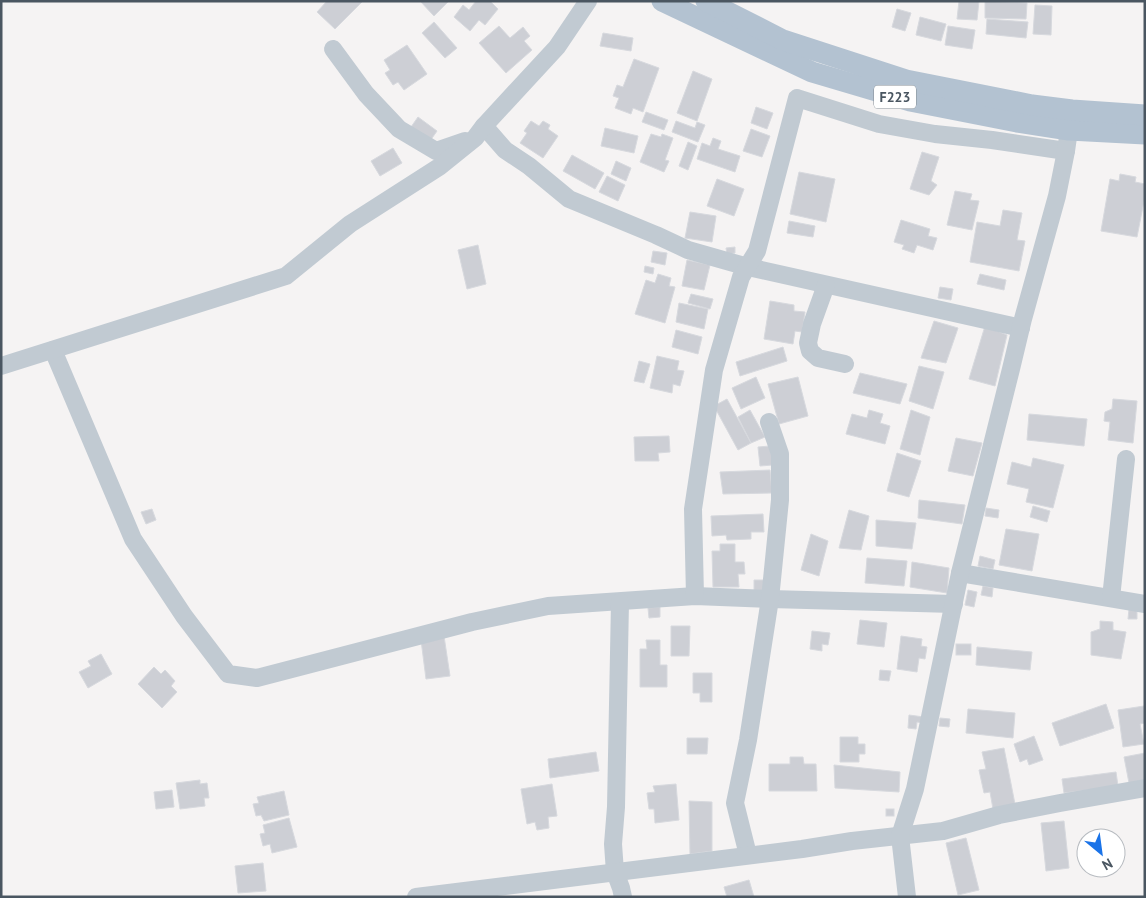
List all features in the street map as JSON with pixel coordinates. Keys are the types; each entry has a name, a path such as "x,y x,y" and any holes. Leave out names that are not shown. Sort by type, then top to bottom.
{"main road":[{"name":"F223","path":"662,1 812,72 910,101 1069,130 1145,134"},
{"name":"F223","path":"706,1 783,40 906,80 1072,110 1145,115"}],"street":[{"path":"1,366 286,276 350,224 439,168 480,132 557,47 588,1"},
{"path":"333,49 366,94 399,129 436,150 480,132"},
{"path":"695,596 693,510 714,370 742,277 757,251 797,98 879,124 935,134 1066,151"},
{"path":"907,897 900,836 915,789 960,574 1012,369 1020,328 1057,196 1069,130"},
{"path":"480,132 529,166 569,199 688,250 748,267 1020,328"},
{"path":"826,285 812,324 808,342 810,351 818,358 845,364"},
{"path":"53,350 133,538 184,616 228,674 257,678 472,622 548,606 695,596 954,604"},
{"path":"748,855 735,803 748,740 770,599 780,500 780,454 769,422"},
{"path":"1110,598 1126,459"},
{"path":"960,574 1145,604"},
{"path":"620,602 616,807 613,844 615,872 623,897"},
{"path":"416,897 942,831 1007,813 1145,788"}],"building":[{"path":"327,1 363,1 335,29 317,12"},
{"path":"420,1 449,1 434,16"},
{"path":"476,1 490,1 498,9 485,25 479,20 470,31 454,17 463,5 469,10"},
{"path":"959,1 979,1 977,20 957,19"},
{"path":"985,1 1027,3 1026,19 985,18"},
{"path":"1035,5 1052,6 1051,35 1033,34"},
{"path":"897,9 911,13 905,31 892,27"},
{"path":"920,17 946,24 941,41 916,35"},
{"path":"987,19 1028,22 1026,38 986,34"},
{"path":"434,22 457,48 445,58 422,33"},
{"path":"499,26 510,38 523,27 530,36 524,41 532,50 506,73 479,43"},
{"path":"948,26 975,30 972,49 945,45"},
{"path":"603,33 633,38 631,51 600,46"},
{"path":"407,45 427,74 404,90 398,82 393,85 385,73 390,70 384,60"},
{"path":"634,59 659,68 643,112 633,108 631,114 615,108 619,98 613,96 617,85 623,87"},
{"path":"693,71 712,79 697,121 677,113"},
{"path":"756,107 773,113 767,129 751,123"},
{"path":"646,112 668,120 664,130 642,122"},
{"path":"418,117 437,131 430,141 411,127"},
{"path":"531,121 539,126 543,121 550,125 548,129 558,136 543,158 520,143 527,133 524,131"},
{"path":"676,121 695,128 697,122 705,125 698,142 672,132"},
{"path":"605,128 638,136 634,153 601,146"},
{"path":"751,129 770,136 762,157 743,151"},
{"path":"651,134 661,137 662,134 673,138 665,160 669,161 664,172 640,162"},
{"path":"713,138 721,141 718,149 740,156 735,172 697,159 702,143 710,146"},
{"path":"688,142 697,146 688,170 679,166"},
{"path":"393,148 402,163 380,176 371,161"},
{"path":"922,152 939,157 931,181 937,185 929,195 910,189"},
{"path":"572,155 604,173 595,189 563,171"},
{"path":"616,161 631,168 626,181 611,174"},
{"path":"799,172 835,179 826,222 790,214"},
{"path":"1120,174 1136,177 1135,182 1145,184 1145,196 1137,237 1101,231 1110,179 1119,181"},
{"path":"607,176 625,185 618,201 599,192"},
{"path":"717,179 744,189 734,216 707,206"},
{"path":"955,191 972,194 970,200 979,201 972,230 947,225"},
{"path":"1003,210 1022,213 1017,240 1025,241 1019,271 970,262 977,222 1000,226"},
{"path":"690,212 716,216 712,242 685,238"},
{"path":"901,220 930,229 928,236 937,238 933,250 917,245 914,253 902,249 904,245 894,242"},
{"path":"789,221 815,226 813,237 787,233"},
{"path":"478,245 486,284 467,289 458,250"},
{"path":"735,247 735,253 727,254 726,248"},
{"path":"653,251 667,253 665,265 651,262"},
{"path":"687,260 710,265 704,290 682,286"},
{"path":"645,266 654,268 653,274 644,272"},
{"path":"658,274 671,278 669,286 675,287 665,323 635,314 646,280 655,283"},
{"path":"980,274 1006,280 1004,290 977,284"},
{"path":"940,287 953,289 951,300 938,298"},
{"path":"691,294 713,299 710,309 688,303"},
{"path":"770,301 794,305 794,311 805,312 802,332 795,331 793,344 764,339"},
{"path":"679,303 708,309 704,329 676,322"},
{"path":"934,321 958,328 946,363 921,358"},
{"path":"985,326 1007,335 995,386 969,379"},
{"path":"676,330 702,337 698,354 672,347"},
{"path":"783,347 787,361 740,376 736,362"},
{"path":"657,356 679,361 677,370 684,371 680,386 673,384 672,393 650,388"},
{"path":"639,361 650,364 644,383 634,381"},
{"path":"919,366 944,372 933,409 909,401"},
{"path":"860,373 907,384 900,404 853,393"},
{"path":"756,377 765,398 741,409 732,388"},
{"path":"798,377 808,416 779,424 768,384"},
{"path":"727,399 751,443 738,450 714,406"},
{"path":"1113,399 1137,401 1133,443 1108,440 1110,422 1104,421 1105,412 1112,409"},
{"path":"750,410 765,437 751,443 738,417"},
{"path":"869,410 883,414 880,423 890,426 885,444 846,434 852,414 867,418"},
{"path":"911,410 930,417 920,455 900,449"},
{"path":"1029,414 1087,419 1084,446 1027,440"},
{"path":"669,436 670,452 658,453 659,461 635,461 634,437"},
{"path":"956,438 982,443 973,476 948,471"},
{"path":"770,446 773,465 760,466 758,447"},
{"path":"897,453 921,461 909,497 887,491"},
{"path":"1033,458 1064,465 1053,508 1026,502 1029,489 1007,484 1012,462 1031,467"},
{"path":"770,470 772,493 723,494 720,472"},
{"path":"919,500 965,505 962,524 918,518"},
{"path":"1033,506 1050,511 1047,522 1030,517"},
{"path":"986,508 999,510 998,518 985,516"},
{"path":"152,509 156,520 146,524 141,512"},
{"path":"849,510 869,516 861,550 839,548"},
{"path":"763,514 764,532 751,532 751,539 727,540 726,535 712,536 711,516"},
{"path":"876,520 916,523 912,549 876,546"},
{"path":"1006,529 1039,534 1032,571 999,565"},
{"path":"811,534 828,541 819,576 801,570"},
{"path":"720,544 735,544 735,562 744,562 745,574 738,574 739,587 713,587 712,551 720,551"},
{"path":"980,556 995,560 993,569 978,566"},
{"path":"867,558 907,561 904,586 865,583"},
{"path":"912,562 949,568 947,593 910,587"},
{"path":"754,580 765,580 764,592 754,592"},
{"path":"983,586 993,588 992,597 981,595"},
{"path":"968,590 977,592 974,607 965,605"},
{"path":"660,607 660,617 649,618 648,608"},
{"path":"1129,609 1137,610 1137,619 1128,619"},
{"path":"860,620 887,623 884,647 857,644"},
{"path":"1100,621 1113,622 1113,630 1126,632 1121,659 1091,655 1091,632 1100,629"},
{"path":"671,626 690,626 689,656 671,656"},
{"path":"812,631 830,633 828,645 822,644 822,651 810,649"},
{"path":"444,636 450,676 426,679 421,640"},
{"path":"901,636 922,639 921,646 927,647 925,659 919,658 917,672 897,669"},
{"path":"646,640 660,640 660,665 667,665 667,687 640,687 640,649 647,649"},
{"path":"956,644 971,644 971,655 956,655"},
{"path":"977,647 1032,652 1030,670 976,665"},
{"path":"101,654 112,674 88,688 79,672 91,666 88,661"},
{"path":"154,667 161,674 165,670 175,681 171,686 177,692 162,708 138,684"},
{"path":"880,670 891,671 889,681 879,680"},
{"path":"693,673 712,673 712,702 700,702 700,693 693,693"},
{"path":"1106,704 1114,728 1060,746 1052,723"},
{"path":"1144,706 1145,723 1140,724 1144,744 1123,747 1118,710"},
{"path":"968,709 1015,713 1013,738 966,733"},
{"path":"909,715 924,717 923,723 917,722 916,729 908,728"},
{"path":"940,718 950,719 949,727 939,726"},
{"path":"1034,736 1043,760 1029,765 1027,759 1020,762 1014,744"},
{"path":"840,737 858,737 858,744 865,744 865,754 859,754 859,762 840,762"},
{"path":"687,738 708,738 707,754 687,754"},
{"path":"1004,748 1015,804 993,809 990,792 984,793 979,770 986,769 982,752"},
{"path":"596,752 599,771 550,778 548,759"},
{"path":"1145,753 1145,781 1129,783 1124,757"},
{"path":"790,757 803,757 804,764 816,764 817,791 769,791 769,764 790,764"},
{"path":"834,765 900,772 899,792 835,788"},
{"path":"1116,772 1118,786 1064,793 1062,779"},
{"path":"200,780 200,784 207,783 209,798 204,798 205,806 180,809 176,783"},
{"path":"552,784 557,816 548,817 549,828 537,830 535,822 527,824 521,789"},
{"path":"676,784 679,820 655,823 654,809 649,809 647,793 655,792 653,786"},
{"path":"172,790 174,807 156,809 154,792"},
{"path":"284,791 289,815 264,821 261,815 256,816 253,804 259,803 257,797"},
{"path":"689,801 712,802 712,851 690,854"},
{"path":"886,809 894,809 894,816 886,816"},
{"path":"289,818 297,847 272,853 270,844 263,846 260,834 265,833 263,825"},
{"path":"1064,821 1069,868 1046,871 1041,823"},
{"path":"966,838 979,890 958,895 946,843"},
{"path":"263,863 266,891 238,893 235,866"},
{"path":"749,880 754,897 727,897 724,887"}]}
